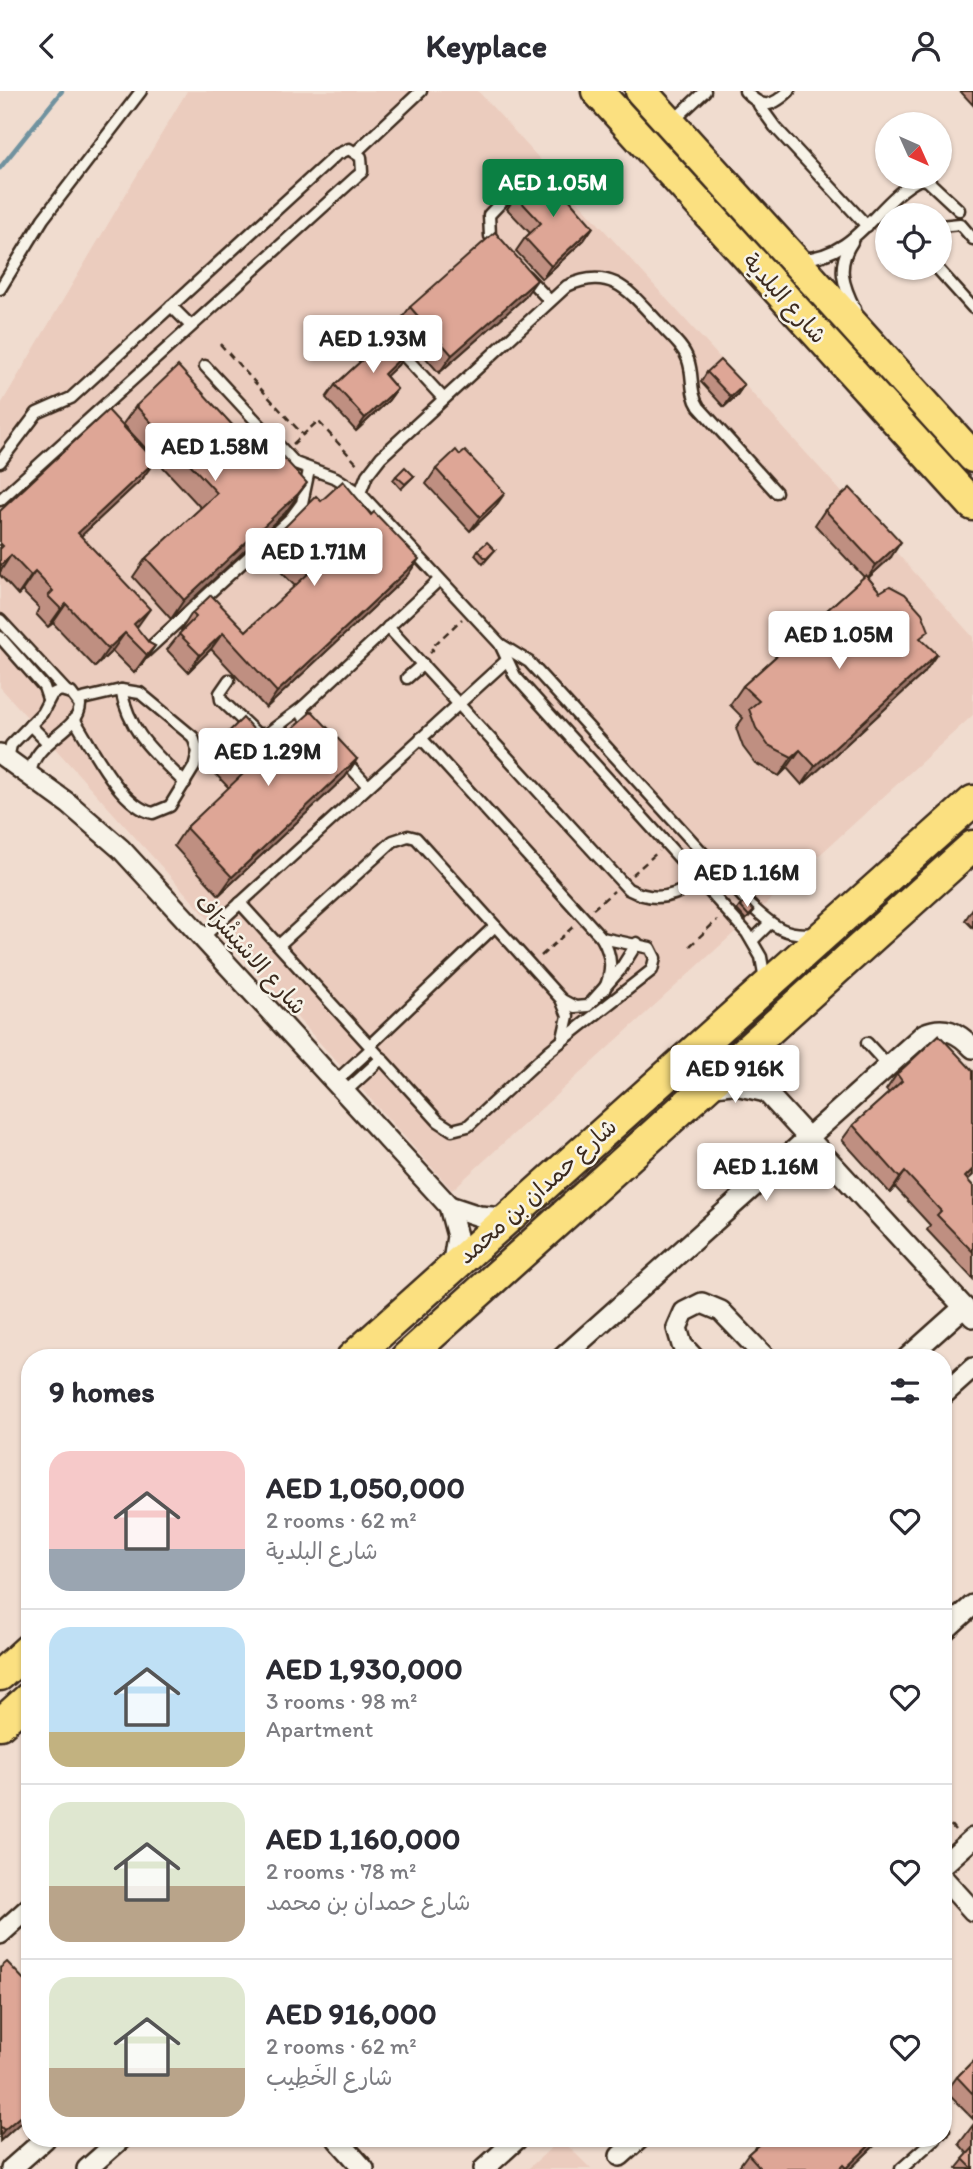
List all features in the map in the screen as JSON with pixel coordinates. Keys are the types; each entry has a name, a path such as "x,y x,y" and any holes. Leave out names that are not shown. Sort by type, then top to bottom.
{"main road":[{"name":"شارع البلدية","path":"597,91 973,505"},
{"name":"شارع البلدية","path":"641,91 973,457"},
{"name":"شارع حمدان بن محمد","path":"362,1349 973,800"},
{"name":"شارع حمدان بن محمد","path":"416,1349 973,846"},
{"path":"0,1675 21,1656"},
{"path":"0,1724 21,1705"}],"street":[{"name":"شارع الاسْتِشْرَاف","path":"4,756 104,833 449,1206"},
{"path":"572,1349 888,1066 932,1030 950,1030 973,1048"},
{"path":"765,1034 760,1069 766,1092 968,1312 919,1349"},
{"path":"706,1087 730,1084 766,1092"},
{"path":"449,1206 479,1216 506,1218"},
{"path":"449,1206 457,1236 452,1268"},
{"path":"686,1349 677,1328 684,1312 702,1303 721,1311 757,1349"},
{"path":"952,1387 973,1368"},
{"path":"952,1624 973,1605"},
{"path":"952,1857 973,1838"},
{"path":"952,1888 973,1911"},
{"path":"0,1934 21,1915"},
{"path":"12,2169 36,2147"},
{"path":"87,2169 112,2147"},
{"path":"344,2147 364,2169"},
{"path":"484,2169 508,2147"},
{"path":"620,2156 630,2147"}],"lane":[{"path":"0,289 43,219 141,91"},
{"path":"356,152 421,91"},
{"path":"671,123 705,91"},
{"path":"745,91 867,226"},
{"path":"759,105 773,105 789,91"},
{"path":"0,462 37,413 66,403 336,155 349,149 356,152 363,165 356,177 0,500"},
{"path":"504,254 490,236 489,215 526,177"},
{"path":"897,203 920,179 928,181 952,203"},
{"path":"952,203 959,210"},
{"path":"861,334 856,310 842,280 843,260 854,239 875,221"},
{"path":"952,225 960,224 973,239"},
{"path":"793,259 819,256 854,239"},
{"path":"513,264 550,301"},
{"path":"360,493 367,475 443,398 567,286 593,278 620,284 631,292 684,352 689,362 692,393 699,407 776,492"},
{"path":"948,280 973,308"},
{"path":"171,306 191,327"},
{"path":"393,344 443,398"},
{"path":"205,366 283,453 309,470 336,478 360,493 500,644 529,662 770,923 779,931 793,935 829,931"},
{"path":"141,656 291,518 302,503 309,470"},
{"path":"229,680 220,693 221,700 257,734 267,734 303,707 439,580"},
{"path":"0,620 66,691 78,700 80,710 37,754 30,775"},
{"path":"388,627 622,884 643,896 660,898 684,892 715,866"},
{"path":"0,637 44,687 48,699"},
{"path":"500,644 515,676 752,940 761,957 765,988"},
{"path":"202,938 506,661"},
{"path":"407,678 421,663"},
{"path":"74,719 115,783 143,811 153,813 170,806 197,759 193,737 148,698 121,690 78,700"},
{"path":"121,690 127,716 134,730 185,783"},
{"path":"4,756 42,713 48,699 56,692 66,691"},
{"path":"303,707 303,716 324,739"},
{"path":"30,725 47,742"},
{"path":"421,738 602,938 611,958 604,990"},
{"path":"333,748 368,786"},
{"path":"279,945 393,841 408,836 422,843 561,999 575,1007 582,1008 604,990 637,943"},
{"path":"240,903 444,1127 460,1130 562,1040 652,969 654,953 645,945 602,938"},
{"path":"752,940 770,923"},
{"path":"339,1088 371,1047 495,926"},
{"path":"561,999 569,1022 562,1040"},
{"path":"867,1043 888,1066"},
{"path":"339,1088 382,1058"},
{"path":"901,2169 926,2147"}],"path":[{"path":"219,344 303,435"},
{"path":"283,453 318,421 367,475"},
{"path":"421,663 433,650 431,647 470,612"},
{"path":"531,965 667,844"},
{"path":"690,946 728,911"}],"shaded area":[{"path":"187,91 478,91 973,637 973,715 452,1190 0,687 0,406"},
{"path":"552,2147 569,2147 591,2169 528,2169"}],"building":[{"path":"544,170 593,227 551,266 525,238 541,223 516,196"},
{"path":"495,232 537,280 452,355 410,307"},
{"path":"386,329 407,352 384,374 397,389 365,418 335,385 371,352 367,347"},
{"path":"720,360 744,385 731,397 707,372"},
{"path":"178,366 259,454 271,444 307,483 184,600 146,558 217,493 136,406"},
{"path":"108,410 155,461 78,533 150,609 134,624 149,643 155,646 147,655 125,633 108,649 66,604 61,609 48,596 53,591 35,572 31,576 11,555 0,566 0,549 3,546 0,543 0,511"},
{"path":"456,450 460,455 465,451 505,493 480,517 436,469"},
{"path":"405,467 414,476 405,484 396,476"},
{"path":"343,481 371,515 374,512 419,559 277,692 223,633 200,655 179,634 196,617 192,613 211,595 246,631 310,572 283,545 292,537 284,528 316,496 321,501"},
{"path":"850,488 901,542 876,565 825,510"},
{"path":"487,542 495,550 486,559 478,550"},
{"path":"866,575 880,592 890,586 905,594 922,613 929,631 920,638 937,654 815,766 800,750 792,757 768,745 756,728 749,709 759,701 743,686"},
{"path":"312,711 357,759 232,877 186,828 244,773 217,743 243,718 271,748"},
{"path":"745,901 754,911 749,916 740,906"},
{"path":"939,1035 973,1071 973,1169 965,1177 973,1186 973,1252 937,1215 941,1211 905,1172 900,1178 853,1125 902,1081 897,1074"},
{"path":"7,1962 21,1977 21,2116 4,2130 0,2126 0,1968"},
{"path":"973,2061 973,2094 957,2077"},
{"path":"756,2147 868,2147 846,2168 843,2165 839,2169 755,2169 759,2166 748,2154"},
{"path":"973,2148 973,2169 971,2169 963,2159"}],"waterway":[{"path":"0,168 62,91"}]}
